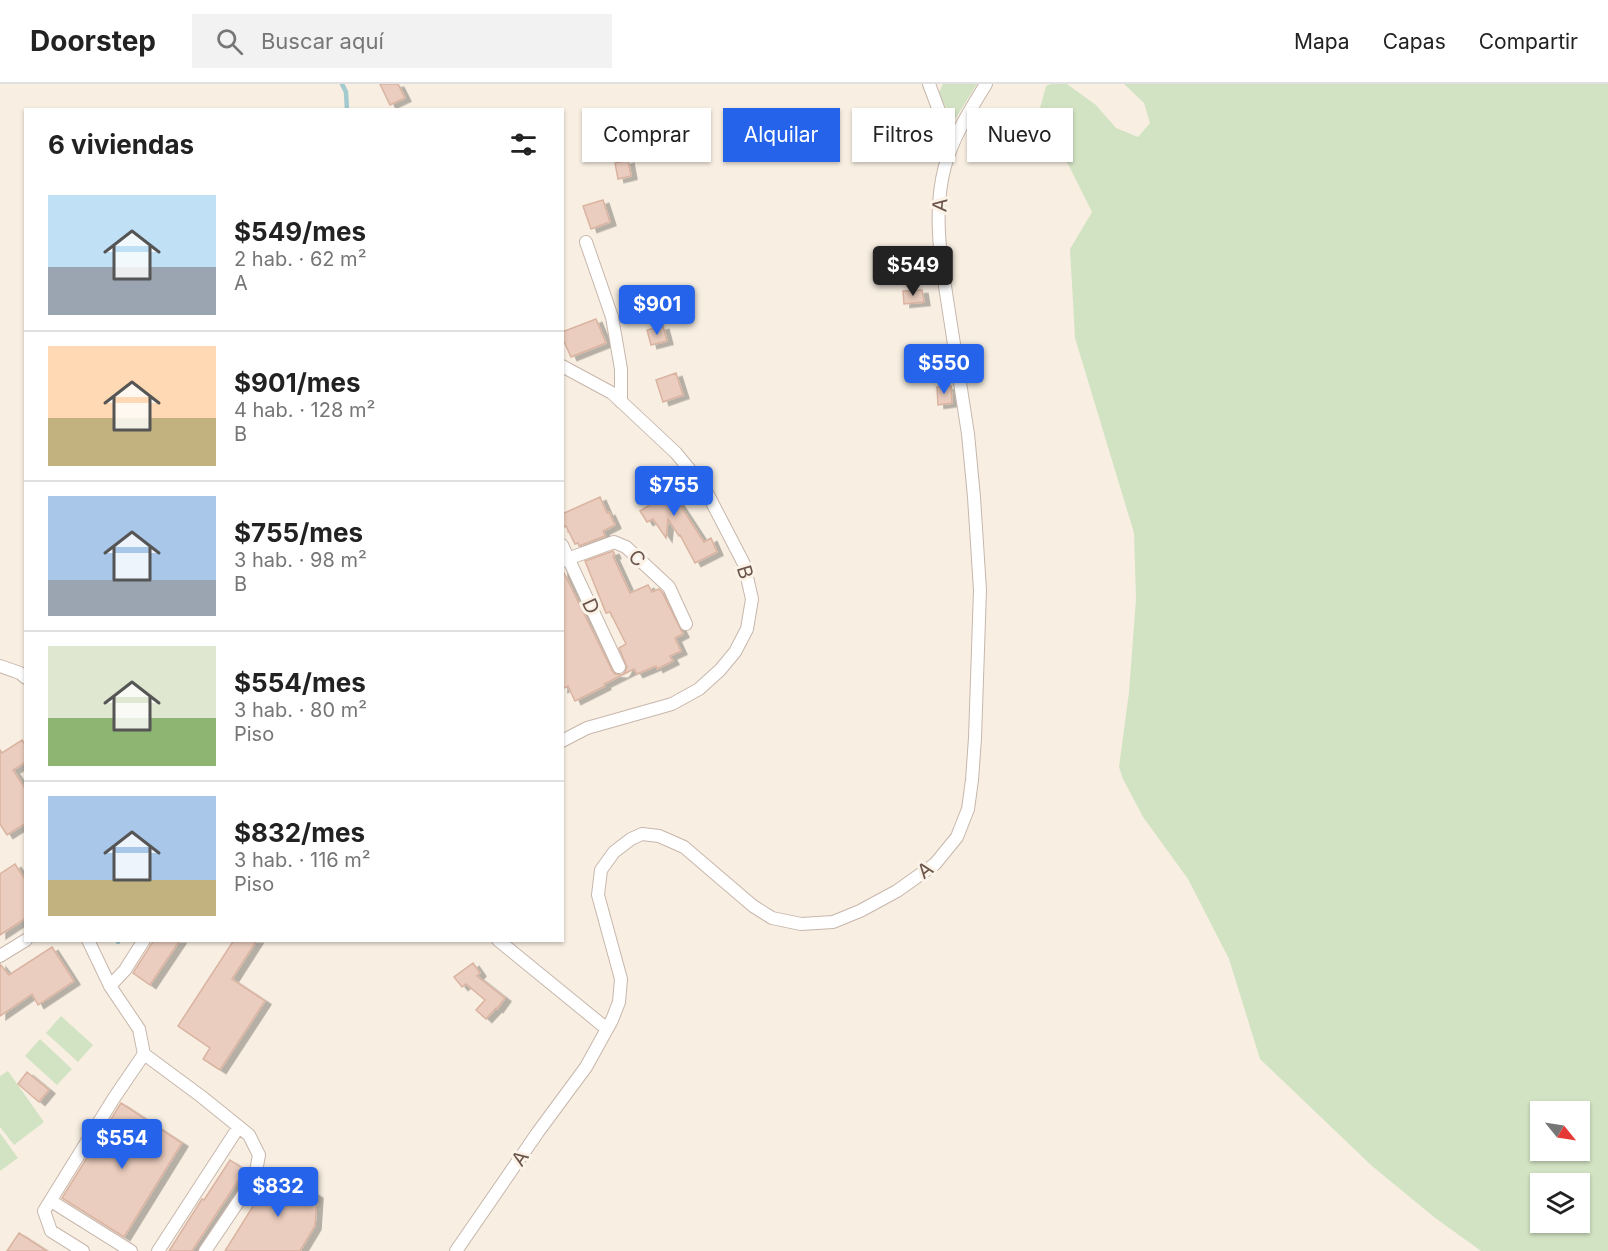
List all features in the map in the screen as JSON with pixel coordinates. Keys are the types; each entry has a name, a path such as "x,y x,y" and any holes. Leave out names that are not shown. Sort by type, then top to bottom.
{"street":[{"path":"928,84 941,116 956,137"},
{"name":"A","path":"456,1251 586,1067 612,1020 619,1002 621,979 598,895 601,870 614,852 642,834 659,836 684,847 753,906 772,918 801,924 833,922 860,911 897,891 935,864 957,837 968,809 972,780 980,590 968,434 943,276 939,240 939,204 945,167 956,137 986,84"},
{"path":"586,242 612,317 621,369 621,402"},
{"name":"B","path":"564,367 612,393 676,453 704,487 744,564 752,600 747,628 735,652 720,670 699,689 672,704 587,728 564,740"},
{"name":"C","path":"565,560 614,542 626,547 669,587 686,624"},
{"name":"D","path":"565,560 619,667"},
{"path":"0,666 24,676"},
{"path":"0,956 24,941"},
{"path":"89,942 110,986 139,1029 144,1054 249,1135 259,1155 255,1176 205,1251"},
{"path":"110,986 125,970 143,942"},
{"path":"500,942 607,1029"},
{"path":"83,1251 51,1231 44,1211 144,1054"},
{"path":"158,1251 238,1128"},
{"path":"51,1201 122,1249"}],"green space":[{"path":"943,84 977,84 955,119 955,108 946,108 938,94"},
{"path":"1067,84 1096,105 1116,128 1138,137 1150,123 1144,103 1124,84 1608,84 1608,1251 1481,1251 1434,1217 1372,1166 1260,1059 1229,959 1188,879 1143,817 1119,767 1129,692 1136,599 1134,533 1075,338 1070,249 1092,212 1067,162 1073,162 1073,108 1040,108 1046,86"},
{"path":"61,1016 93,1045 78,1062 46,1033"},
{"path":"40,1039 72,1069 57,1085 25,1056"},
{"path":"8,1071 44,1122 14,1145 0,1127 0,1076"},
{"path":"0,1133 18,1158 0,1171"}],"building":[{"path":"380,84 398,84 405,98 390,105"},
{"path":"628,162 631,176 618,179 615,163"},
{"path":"603,200 610,222 591,229 583,206"},
{"path":"922,290 924,302 904,304 903,291"},
{"path":"596,319 606,343 571,357 564,341 564,331"},
{"path":"663,326 667,341 651,345 647,330"},
{"path":"676,373 683,395 663,402 656,380"},
{"path":"951,386 952,403 938,405 937,387"},
{"path":"655,467 704,542 711,538 717,552 695,563 680,535 668,519 666,538 653,519 647,522 640,511 656,501 640,477"},
{"path":"600,497 615,525 603,531 605,536 579,546 578,543 575,544 566,526 564,527 564,513"},
{"path":"613,551 615,555 613,556 630,593 648,585 652,592 659,589 683,634 675,638 681,651 670,656 673,661 657,669 656,666 637,674 634,669 622,675 627,667 619,648 626,644 610,612 606,613 585,561"},
{"path":"564,573 612,670 615,674 622,675 575,701 568,686 564,688"},
{"path":"22,740 24,743 24,763 13,770 24,787 24,824 7,835 0,824 0,750 2,753"},
{"path":"15,864 24,878 24,919 0,935 0,874"},
{"path":"153,942 179,942 150,985 133,973"},
{"path":"233,942 256,942 232,979 265,1001 220,1070 203,1059 210,1048 178,1026"},
{"path":"52,947 74,981 38,1005 32,994 0,1016 0,964 9,975"},
{"path":"473,963 480,973 477,976 505,998 486,1019 476,1010 485,1000 466,984 462,987 454,977"},
{"path":"27,1072 49,1090 39,1102 18,1084"},
{"path":"121,1103 182,1143 124,1237 62,1198"},
{"path":"230,1160 245,1170 192,1251 169,1251 202,1199 204,1200"},
{"path":"277,1168 317,1195 315,1226 300,1251 225,1251"},
{"path":"19,1233 47,1251 7,1251"}],"waterway":[{"path":"342,84 346,92 347,108"}]}
